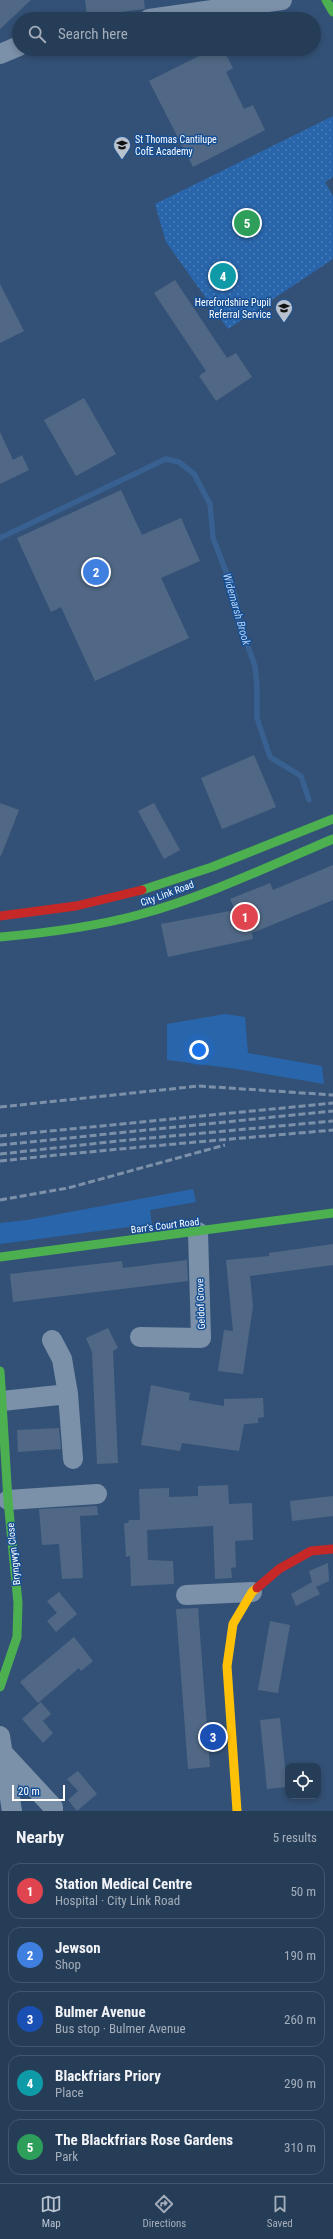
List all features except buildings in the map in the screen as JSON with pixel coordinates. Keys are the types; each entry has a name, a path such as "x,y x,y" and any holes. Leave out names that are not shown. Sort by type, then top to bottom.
{"main road":[{"path":"326,0 333,12"},
{"name":"City Link Road","path":"0,916 86,905 147,888 192,874 333,819"},
{"name":"City Link Road","path":"0,937 77,928 139,915 204,892 333,839"},
{"name":"Barr's Court Road","path":"0,1257 333,1213"},
{"name":"Bryngwyn Close","path":"0,1371 2,1434 18,1603 17,1637 0,1687"},
{"path":"237,1811 227,1666 233,1624 252,1592 279,1569 311,1551 333,1549"}],"street":[{"path":"198,12 282,0"},
{"path":"0,54 12,49"},
{"name":"Geldof Grove","path":"140,1337 201,1338 198,1232"},
{"path":"52,1340 62,1359 68,1394 73,1459"},
{"path":"2,1401 68,1394"},
{"path":"8,1500 97,1494"},
{"path":"186,1595 252,1592"},
{"path":"2,1744 12,1811"},
{"path":"2,1744 53,1807 53,1811"}],"shaded area":[{"path":"333,116 333,177 325,182 333,196 333,259 228,329 166,242 155,204"},
{"path":"225,1014 245,1017 248,1053 322,1066 324,1084 237,1069 167,1060 167,1024"},
{"path":"193,1189 196,1202 150,1210 152,1224 0,1244 0,1223 27,1220"}],"waterway":[{"name":"Widemarsh Brook","path":"0,538 166,459 179,462 194,474 210,504 213,538 235,595 238,618 255,666 257,686 257,718 270,757 301,776 309,800"}],"railway":[{"path":"0,1107 199,1086 333,1095"},
{"path":"0,1136 333,1103"},
{"path":"0,1145 333,1111"},
{"path":"0,1154 118,1141 333,1121"},
{"path":"0,1161 333,1130"},
{"path":"0,1200 68,1188 225,1145"}],"traffic: fast":[{"path":"326,0 333,12"},
{"path":"142,890 212,867 333,819"},
{"path":"0,937 87,926 163,908 237,880 333,839"},
{"path":"0,1257 333,1213"},
{"path":"0,1371 8,1500 18,1603 17,1637 0,1687"}],"traffic: slow":[{"path":"237,1811 227,1666 233,1624 252,1592 257,1588"}],"traffic: jam":[{"path":"0,916 76,906 142,890"},
{"path":"257,1588 279,1569 311,1551 333,1549"}],"place":[{"name":"St Thomas Cantilupe CofE Academy","path":"122,160"},
{"name":"The Blackfriars Rose Gardens","path":"247,223"},
{"name":"Blackfriars Priory","path":"223,276"},
{"name":"Herefordshire Pupil Referral Service","path":"284,323"},
{"name":"Jewson","path":"96,572"},
{"name":"Station Medical Centre","path":"245,917"},
{"name":"Bulmer Avenue","path":"213,1737"}]}
